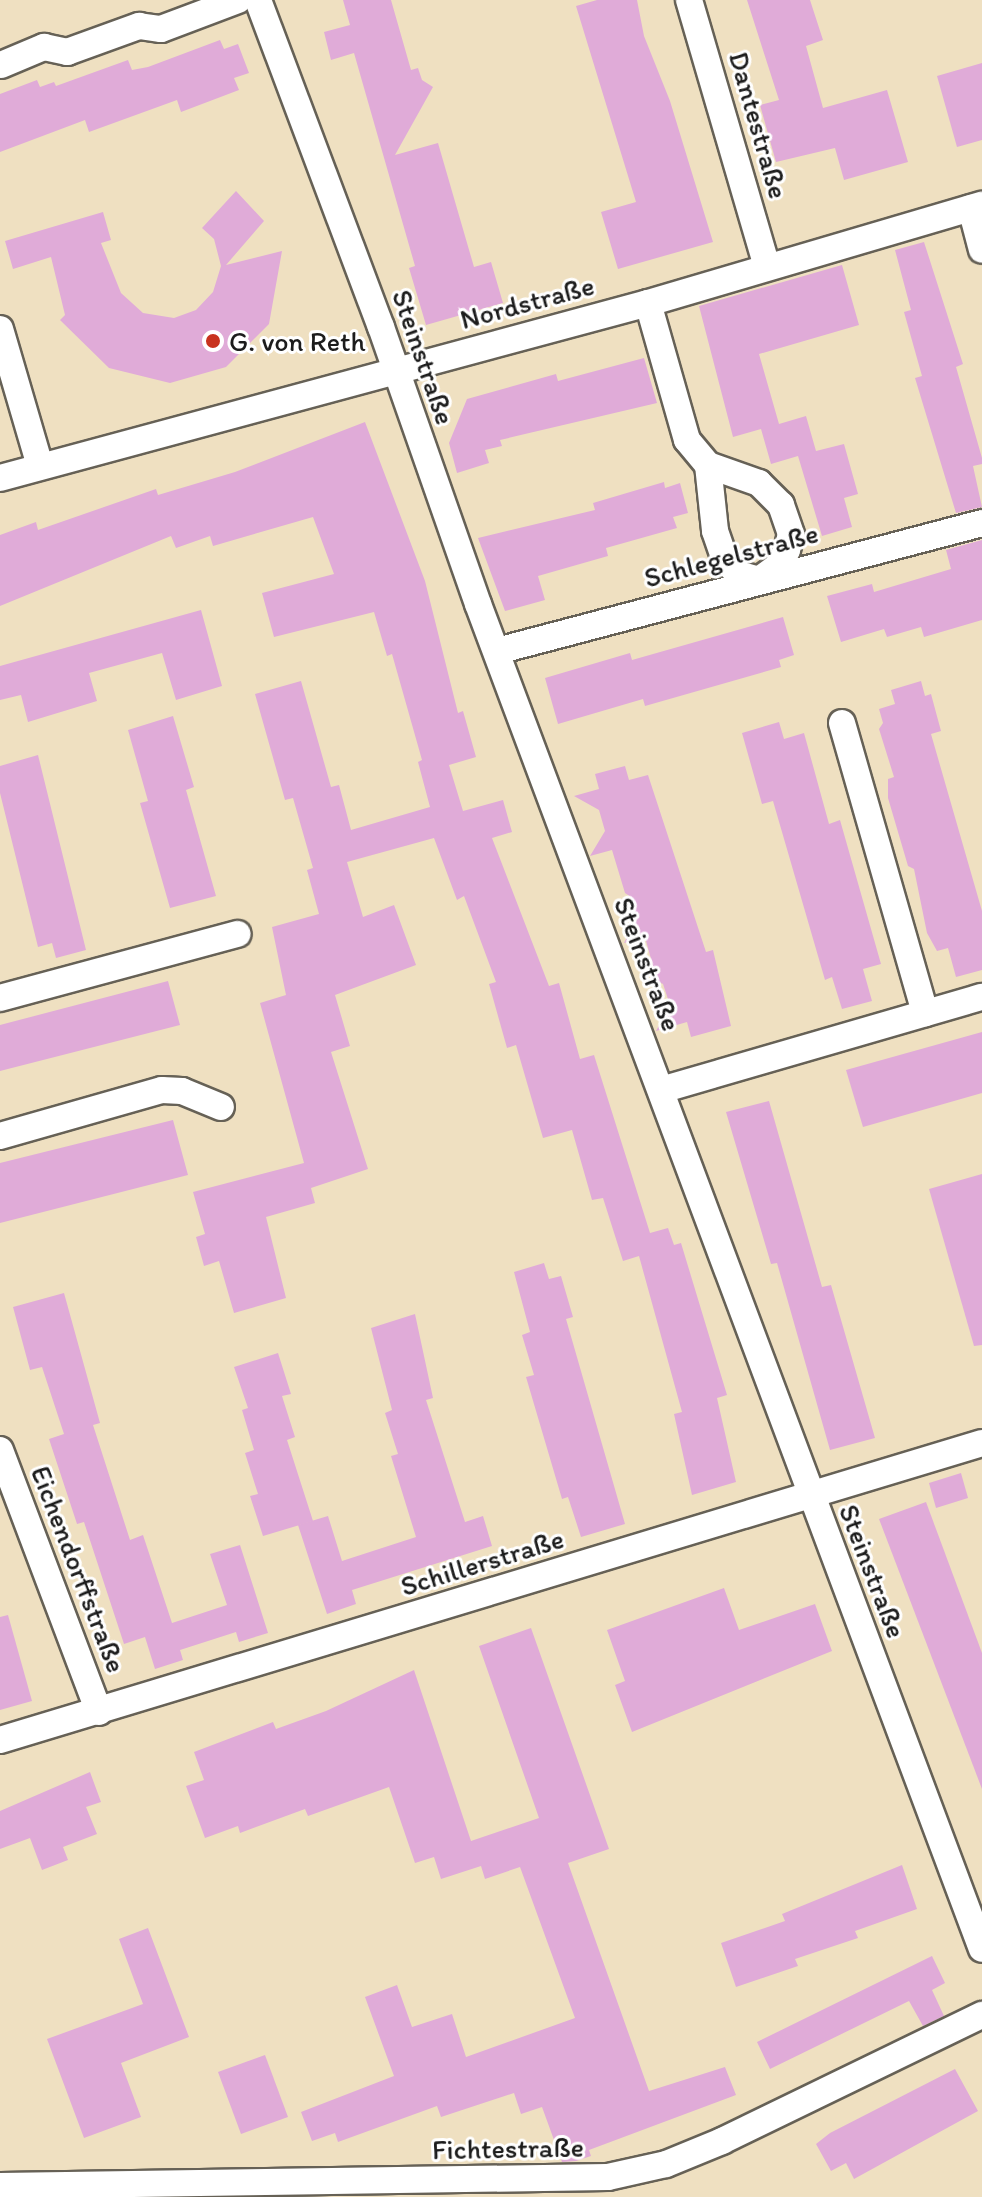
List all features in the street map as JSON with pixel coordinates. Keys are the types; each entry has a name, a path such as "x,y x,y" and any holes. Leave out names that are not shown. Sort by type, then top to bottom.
{"street":[{"path":"1,65 44,47 67,52 139,26 161,29 238,0"},
{"name":"Steinstraße","path":"258,0 811,1497 982,1949"},
{"name":"Dantestraße","path":"689,0 767,267"},
{"path":"976,206 982,250"},
{"name":"Nordstraße","path":"0,478 648,303 976,206"},
{"path":"648,303 687,440 708,465 759,483 781,505 791,534 787,550 777,567 759,580 738,574 725,560 715,531 708,465"},
{"path":"0,329 40,466"},
{"name":"Schlegelstraße","path":"497,651 982,523"},
{"path":"842,723 925,1013"},
{"path":"0,998 238,934"},
{"path":"661,1090 982,997"},
{"path":"0,1136 162,1090 182,1091 221,1107"},
{"name":"Schillerstraße","path":"0,1740 982,1443"},
{"name":"Eichendorffstraße","path":"0,1450 99,1712"},
{"name":"Fichtestraße","path":"0,2186 608,2177 666,2164 722,2141 982,2015"}],"building":[{"path":"343,0 391,0 411,70 418,68 422,80 433,87 395,155 438,143 474,267 491,262 503,303 426,325 409,268 415,266 354,53 331,60 324,32 350,25"},
{"path":"597,0 637,0 644,36 670,101 713,242 618,269 601,212 636,202 576,6"},
{"path":"747,0 810,0 823,40 806,46 823,108 887,90 908,162 844,180 835,148 776,162 760,105 779,100"},
{"path":"220,40 224,49 238,44 249,73 234,78 239,90 181,112 177,100 89,132 85,120 0,152 0,94 37,80 40,87 54,82 56,86 128,60 132,70 148,67"},
{"path":"982,63 982,140 957,147 937,76"},
{"path":"236,191 264,221 226,265 282,251 269,324 226,367 170,383 109,368 60,320 65,315 51,257 13,269 5,241 103,212 111,240 101,243 121,293 143,313 174,318 196,310 213,292 221,266 214,239 202,228"},
{"path":"924,242 963,364 956,367 982,458 982,464 973,466 982,507 956,513 915,378 922,376 904,312 911,310 895,250"},
{"path":"842,265 859,325 759,354 779,424 806,416 816,451 844,444 858,494 844,498 852,527 822,536 798,456 771,464 761,429 733,437 699,306"},
{"path":"644,358 657,403 500,440 502,446 485,450 489,463 457,473 449,443 467,399 556,374 558,381"},
{"path":"365,422 425,581 458,713 463,711 476,757 449,765 463,811 503,800 512,832 492,838 549,986 559,983 580,1059 594,1055 650,1233 668,1228 674,1245 681,1243 727,1395 717,1398 736,1482 692,1495 674,1414 682,1412 639,1256 623,1261 603,1198 592,1200 572,1130 543,1138 516,1045 507,1048 489,984 496,982 464,896 457,900 434,838 347,862 363,917 394,905 416,965 335,995 350,1046 331,1052 368,1169 311,1188 315,1203 266,1217 286,1298 234,1313 219,1261 204,1266 196,1237 205,1234 193,1192 304,1163 260,1003 286,995 272,927 319,914 307,870 313,868 293,798 285,800 255,694 301,681 331,787 339,785 351,830 430,807 418,762 422,760 392,654 387,656 374,612 274,637 262,593 334,574 313,517 213,546 210,536 176,548 171,536 0,606 0,535 36,522 38,530 156,489 158,495 235,472"},
{"path":"664,482 665,488 680,483 688,513 673,517 677,528 606,548 608,556 538,576 545,600 505,611 478,538 595,510 593,503"},
{"path":"982,540 982,620 924,637 921,627 887,637 884,629 841,642 827,596 872,584 874,592 951,569 946,550"},
{"path":"201,610 222,686 176,700 162,653 89,673 97,701 28,722 21,695 0,700 0,666"},
{"path":"783,617 794,655 779,660 781,667 645,706 643,699 558,724 545,678 630,653 632,660"},
{"path":"921,681 925,696 931,694 941,731 931,734 982,911 982,970 956,977 948,948 937,951 927,933 914,869 908,866 888,798 888,779 894,777 879,729 883,723 879,709 895,704 891,690"},
{"path":"173,716 194,787 186,790 216,896 170,908 140,803 148,801 128,730"},
{"path":"779,722 784,739 804,733 829,824 840,820 881,964 863,969 872,1001 842,1009 832,977 825,980 773,801 762,804 742,733"},
{"path":"38,755 86,950 56,958 52,943 38,947 0,793 0,766"},
{"path":"625,766 629,780 648,775 706,952 713,950 731,1026 691,1037 687,1022 656,1031 670,1005 663,984 657,981 645,937 624,943 637,919 631,897 625,893 612,850 590,856 605,831 599,810 574,796 599,789 595,774"},
{"path":"168,981 180,1025 0,1071 0,1025"},
{"path":"982,1032 982,1093 863,1127 846,1070"},
{"path":"769,1101 822,1287 831,1285 875,1438 830,1450 777,1263 771,1264 726,1112"},
{"path":"173,1120 188,1175 0,1223 0,1163"},
{"path":"982,1174 982,1345 974,1346 929,1189"},
{"path":"544,1263 549,1279 561,1276 573,1317 566,1319 625,1524 581,1537 568,1497 562,1499 526,1377 534,1375 522,1335 530,1332 514,1272"},
{"path":"64,1293 100,1423 93,1425 130,1540 143,1535 172,1623 227,1605 210,1554 240,1545 268,1633 239,1642 236,1632 180,1650 183,1660 155,1669 145,1637 124,1644 84,1522 77,1524 49,1439 64,1434 42,1367 30,1370 13,1307"},
{"path":"415,1314 433,1398 426,1400 465,1522 483,1516 492,1546 352,1590 356,1604 327,1614 298,1525 328,1516 342,1561 416,1537 391,1456 398,1454 385,1413 392,1410 371,1328"},
{"path":"278,1353 291,1394 282,1396 295,1437 287,1440 313,1521 263,1536 250,1496 258,1494 245,1453 254,1450 242,1410 248,1408 234,1367"},
{"path":"961,1473 968,1498 936,1508 929,1483"},
{"path":"926,1502 982,1653 982,1789 879,1519"},
{"path":"724,1588 739,1630 815,1604 832,1651 632,1732 615,1685 625,1681 607,1630"},
{"path":"8,1615 32,1701 0,1710 0,1617"},
{"path":"531,1628 609,1849 568,1863 649,2091 725,2067 736,2095 589,2150 591,2156 576,2161 562,2162 542,2107 521,2114 514,2093 441,2117 437,2106 338,2142 335,2133 312,2141 301,2112 394,2076 365,1997 397,1985 412,2027 452,2014 466,2057 575,2018 520,1867 485,1879 481,1866 441,1879 434,1857 415,1863 389,1787 308,1816 305,1809 240,1833 238,1826 205,1838 186,1786 204,1780 194,1752 273,1722 276,1729 326,1711 414,1670 471,1841 539,1818 479,1646"},
{"path":"90,1772 101,1802 86,1807 97,1834 63,1847 68,1860 42,1870 30,1838 0,1849 0,1811"},
{"path":"902,1865 917,1909 855,1931 858,1938 795,1959 798,1966 736,1987 721,1943 785,1921 782,1914"},
{"path":"148,1928 189,2037 121,2063 141,2117 84,2138 47,2039 143,2004 119,1939"},
{"path":"932,1956 945,1983 932,1990 944,2016 923,2026 909,2001 770,2069 757,2042"},
{"path":"265,2055 288,2117 241,2134 218,2072"},
{"path":"955,2069 978,2111 854,2179 846,2163 831,2171 816,2144 830,2133"}],"place":[{"name":"G. von Reth","path":"213,341"}]}
